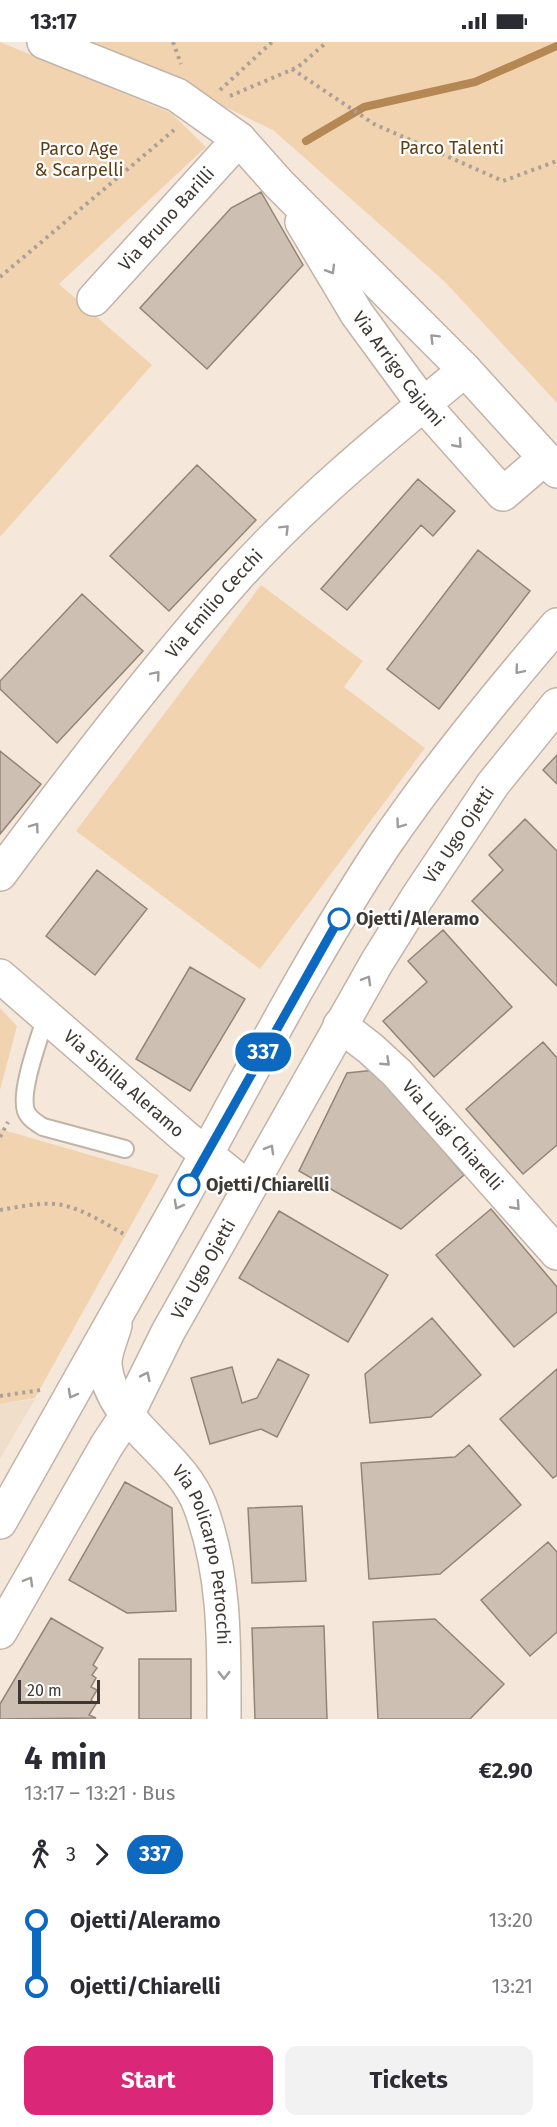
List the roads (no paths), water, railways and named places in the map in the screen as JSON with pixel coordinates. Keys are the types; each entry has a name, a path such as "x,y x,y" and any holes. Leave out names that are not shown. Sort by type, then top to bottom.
{"street":[{"name":"Via Arrigo Cajumi","path":"44,42 158,87 199,109 239,139 279,184 465,369 551,465 503,494 423,404 357,314 279,184"},
{"name":"Via Bruno Barilli","path":"94,299 239,139"},
{"name":"Via Emilio Cecchi","path":"0,874 82,764 235,579 324,489 465,369"},
{"path":"0,1522 299,986 384,845 486,708 557,625"},
{"name":"Via Ugo Ojetti","path":"0,1632 107,1445 127,1415 168,1332 340,1025 417,898 487,793 557,705"},
{"name":"Via Sibilla Aleramo","path":"0,976 205,1154 248,1188"},
{"name":"Via Luigi Chiarelli","path":"340,1025 397,1073 557,1253"},
{"name":"Via Policarpo Petrocchi","path":"119,1310 105,1362 111,1391 127,1415 184,1476 204,1516 221,1598 224,1719"}],"lane":[{"path":"46,1016 27,1082 26,1111 33,1121 43,1127 125,1149"}],"waterway":[{"path":"306,141 364,107 475,82 557,46"}],"place":[{"name":"Ojetti/Aleramo","path":"339,919"},
{"name":"Ojetti/Chiarelli","path":"189,1185"}],"park label":[{"name":"Parco Talenti","path":"452,148"},
{"name":"Parco Age & Scarpelli","path":"79,159"}]}
